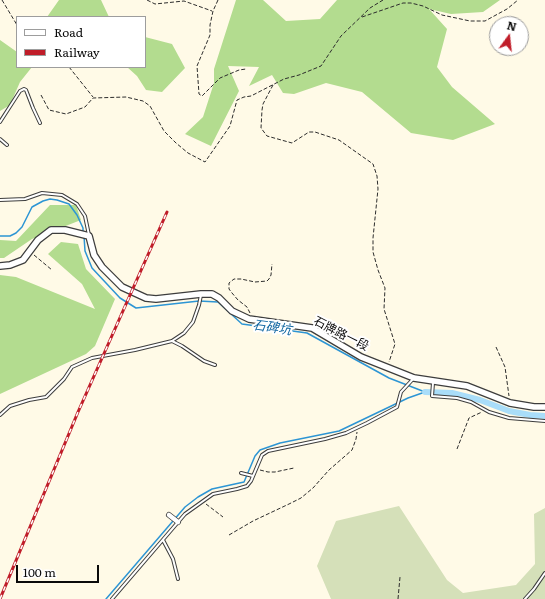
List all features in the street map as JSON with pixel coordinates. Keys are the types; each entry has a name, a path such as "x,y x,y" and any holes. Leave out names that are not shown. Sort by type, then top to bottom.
{"street":[{"path":"0,266 10,265 23,260 38,240 51,230 65,230 89,236"},
{"name":"石牌路一段","path":"89,236 96,260 102,267 122,287 146,298 156,299 212,294 219,298 232,311 249,319 312,328 361,357 414,378 433,382 449,382 467,386 510,403 534,407 545,407"},
{"path":"169,515 178,522"}],"lane":[{"path":"0,122 20,91 24,89 26,90 40,123"},
{"path":"0,139 7,145"},
{"path":"0,200 25,199 42,193 62,195 77,204 85,216 89,236"},
{"path":"0,415 10,406 29,400 46,397 64,379 72,367 92,358 172,341 184,333 193,322 201,294"},
{"path":"172,341 182,346 204,362 215,365"},
{"path":"112,599 185,514 213,494 237,490 247,486 251,482 255,469 262,455 268,451 325,439 357,428 397,407 401,392 414,378"},
{"path":"433,382 432,396 457,398 471,402 486,411 508,418 545,421"},
{"path":"241,473 253,476"},
{"path":"163,540 173,559 178,579"},
{"path":"525,599 545,573"}],"path":[{"path":"2,0 16,24"},
{"path":"147,0 155,4 184,1 213,11"},
{"path":"218,0 213,11 210,24 210,35 197,66 199,94 202,96 220,78 239,70 246,70"},
{"path":"41,95 49,110 66,114 85,107 93,98 126,96 143,101 150,106 164,131 176,143 188,154 205,162 230,126 237,100 251,96 284,79 299,76 321,66 341,36 370,8 383,0"},
{"path":"361,17 403,3 411,3 423,6 442,15 470,21 485,20 507,9 518,0"},
{"path":"71,68 93,98"},
{"path":"274,84 263,104 262,110 261,128 267,136 292,143 309,132 315,132 339,140 373,164 377,176 378,189 373,252 385,288 384,309 395,344 387,368"},
{"path":"30,252 52,270"},
{"path":"249,319 250,312 247,307 232,294 229,289 229,283 234,279 255,282 267,281 271,275 272,264"},
{"path":"496,347 505,367 510,403"},
{"path":"457,449 469,418 486,411"},
{"path":"229,535 253,521 301,498 313,488 329,470 352,450 356,439 357,428"},
{"path":"255,469 268,472 294,468"},
{"path":"202,501 223,516"},
{"path":"398,599 400,577"}],"green space":[{"path":"59,0 101,0 109,16 48,16"},
{"path":"236,0 263,0 286,21 320,19 337,0 500,0 483,12 451,14 429,9 447,29 437,67 452,87 495,124 453,140 411,133 362,92 326,83 294,94 283,93 272,75 249,86 259,67 228,66 239,91 211,146 185,134 203,117 214,83 214,69"},
{"path":"146,37 172,44 185,68 162,92 146,90 137,76 128,68 146,68"},
{"path":"0,40 16,51 16,68 31,68 20,82 10,105 0,111"},
{"path":"50,205 76,205 81,220 32,239 4,258 0,258 0,240 16,241"},
{"path":"61,242 78,244 86,269 115,299 95,346 86,354 0,394 0,275 16,277 95,309 82,284 48,254"},
{"path":"399,506 447,580 463,593 516,585 535,564 534,514 545,508 545,599 331,599 317,566 336,521"}],"waterway":[{"name":"石碑坑","path":"0,236 10,236 16,233 22,227 32,207 50,199 69,204 77,215 83,228 83,232"},
{"name":"石碑坑","path":"84,236 85,251 92,268 120,298 136,308 199,301 218,302 242,324 307,333 389,378 425,392"},
{"path":"106,599 185,507 212,489 244,482 255,456 260,450 280,443 339,431 408,398 425,392"},
{"name":"石碑坑","path":"425,392 452,393 480,400 509,411 545,416"}],"railway":[{"path":"0,599 78,412 167,212"}]}
